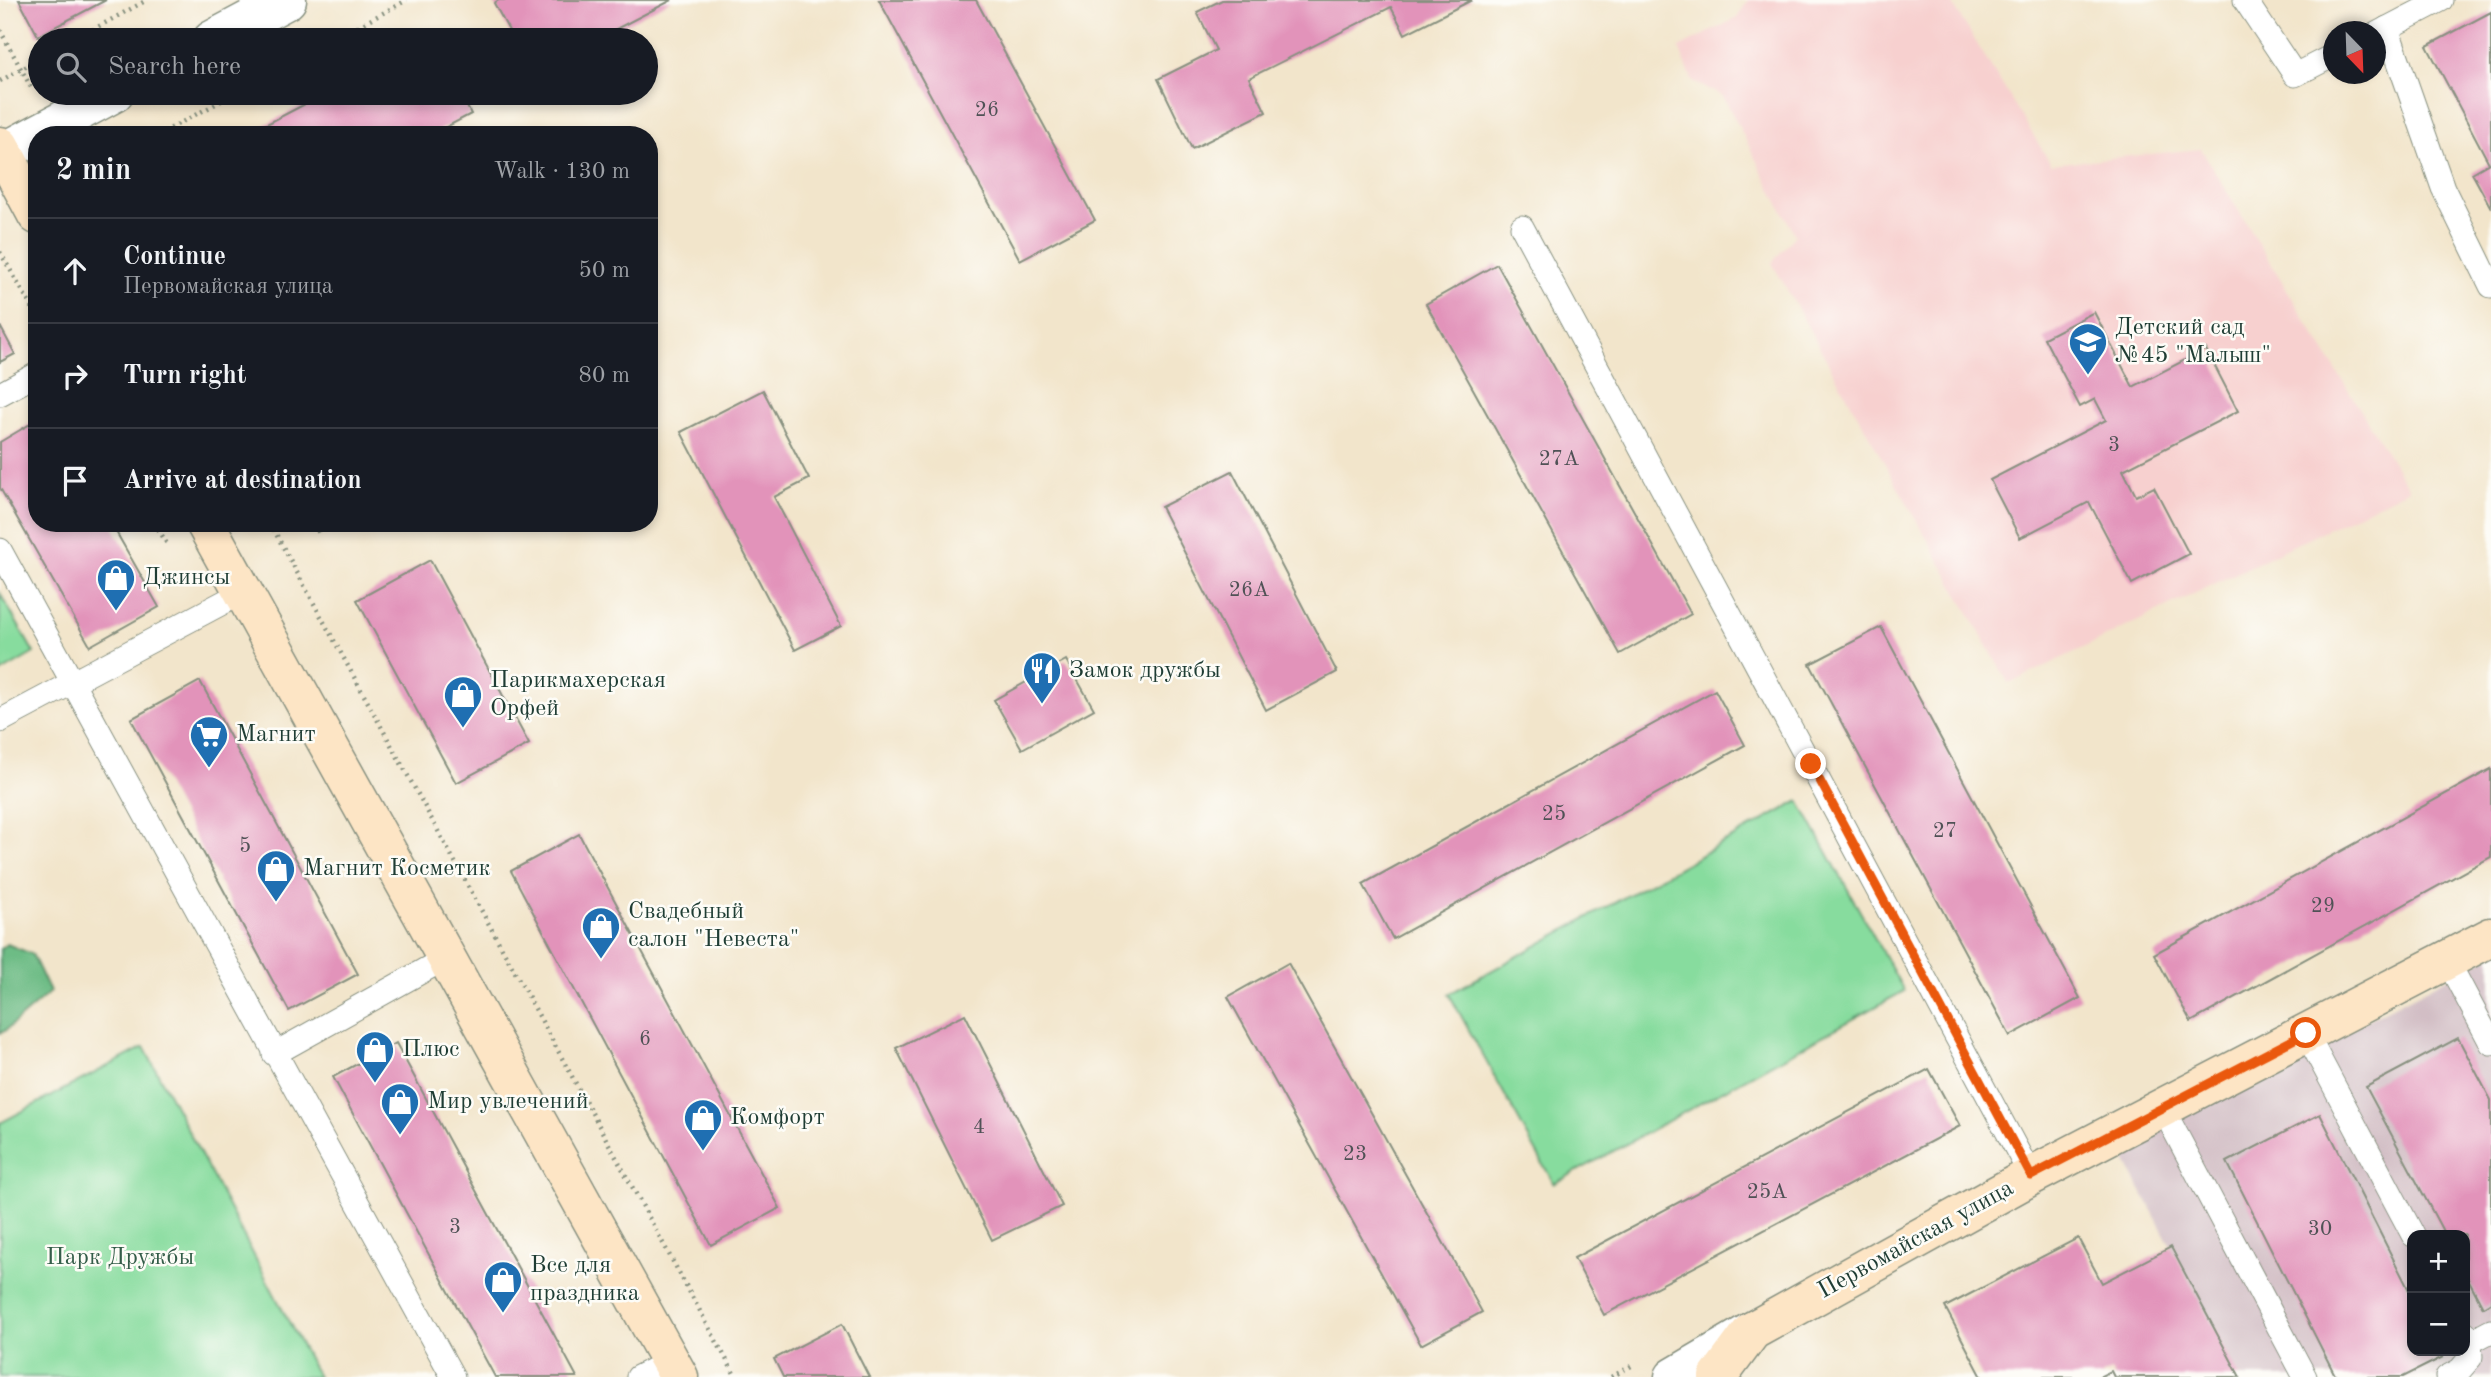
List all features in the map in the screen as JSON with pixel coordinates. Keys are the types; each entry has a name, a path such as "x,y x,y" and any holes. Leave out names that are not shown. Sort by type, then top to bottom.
{"street":[{"path":"234,28 287,0"},
{"path":"52,126 91,105"},
{"path":"28,138 1,151 28,199"},
{"path":"210,532 446,958 662,1372"},
{"name":"Первомайская улица","path":"1674,1377 2031,1176 2491,937"},
{"name":"Первомайская улица","path":"1718,1377 1752,1331"}],"lane":[{"path":"2245,0 2295,75 2323,60"},
{"path":"2386,28 2441,0"},
{"path":"2386,44 2442,188 2491,286"},
{"path":"1522,227 2031,1176"},
{"path":"0,394 28,379"},
{"path":"0,550 453,1377"},
{"path":"0,721 243,592"},
{"path":"274,1054 446,958"},
{"path":"2447,960 2491,1043"},
{"path":"2306,1033 2410,1230"},
{"path":"2162,1107 2305,1377"},
{"path":"2470,1336 2491,1331"},
{"path":"2446,1377 2460,1370 2471,1357 2470,1352"}],"path":[{"path":"96,28 147,0"},
{"path":"355,28 407,0"},
{"path":"0,30 28,83"},
{"path":"0,81 28,65"},
{"path":"40,105 52,126"},
{"path":"175,126 214,105"},
{"path":"0,253 28,301"},
{"path":"275,532 736,1377"}],"shaded area":[{"name":"Детский сад №45 \"Малыш\"","path":"1748,0 1950,0 2051,164 2201,149 2409,489 2009,684 1772,263 1795,235 1723,96 1693,82 1679,48 1737,18"},
{"path":"2491,955 2491,1377 2240,1377 2120,1150"}],"green space":[{"path":"0,593 34,653 0,673"},
{"path":"1799,801 1904,991 1554,1184 1449,994"},
{"path":"7,944 32,954 50,992 0,1033 0,949"},
{"name":"Парк Дружбы","path":"144,1047 318,1377 0,1377 0,1123"}],"building":[{"path":"19,0 106,0 53,28 34,28"},
{"path":"499,0 672,0 618,28 508,28 494,3"},
{"path":"879,0 976,0 1095,220 1020,260"},
{"path":"1222,0 1472,0 1405,34 1391,7 1249,78 1266,112 1192,149 1158,79 1216,50 1197,12"},
{"path":"2491,12 2491,208 2472,173 2489,163 2427,46"},
{"path":"303,105 466,105 471,114 448,126 263,126"},
{"path":"1497,264 1691,614 1620,654 1426,304"},
{"path":"2094,312 2133,387 2206,349 2238,411 2123,470 2136,496 2154,487 2189,554 2132,584 2089,502 2020,538 1990,480 2106,420 2095,399 2080,407 2044,338"},
{"path":"0,326 15,354 0,362"},
{"path":"763,390 809,479 774,497 841,626 795,650 681,432"},
{"path":"28,425 28,532 116,532 159,607 90,646 0,488 0,442"},
{"path":"1232,471 1337,672 1266,710 1161,507"},
{"path":"430,560 529,744 456,783 357,600"},
{"path":"1881,627 2080,998 2010,1036 1810,664"},
{"path":"1066,660 1094,709 1022,749 994,700"},
{"path":"200,681 358,974 289,1011 131,719"},
{"path":"1715,690 1745,745 1393,939 1363,884"},
{"path":"2491,769 2491,857 2191,1022 2154,954"},
{"path":"579,834 780,1208 711,1245 511,871"},
{"path":"1288,963 1482,1312 1421,1345 1228,997"},
{"path":"965,1014 1062,1206 992,1240 896,1048"},
{"path":"2458,1038 2491,1100 2491,1302 2483,1307 2470,1282 2470,1230 2442,1230 2366,1087"},
{"path":"396,1043 577,1377 495,1377 333,1077"},
{"path":"1929,1069 1960,1126 1604,1315 1574,1258"},
{"path":"2320,1114 2407,1286 2407,1356 2443,1357 2403,1377 2336,1377 2227,1162"},
{"path":"2078,1238 2102,1283 2171,1247 2240,1377 2114,1377 2111,1371 2099,1377 1982,1377 1945,1307"},
{"path":"842,1324 869,1377 783,1377 774,1359"}],"place":[{"name":"Детский сад №45 \"Малыш\"","path":"2088,376"},
{"name":"Джинсы","path":"116,612"},
{"name":"Замок дружбы","path":"1042,705"},
{"name":"Парикмахерская Орфей","path":"463,729"},
{"name":"Магнит","path":"209,769"},
{"name":"Магнит Косметик","path":"276,903"},
{"name":"Свадебный салон \"Невеста\"","path":"601,960"},
{"name":"Плюс","path":"375,1084"},
{"name":"Мир увлечений","path":"400,1136"},
{"name":"Комфорт","path":"703,1152"},
{"name":"Все для праздника","path":"503,1314"}],"route":[{"path":"1811,764 2031,1176 2306,1033"}]}
